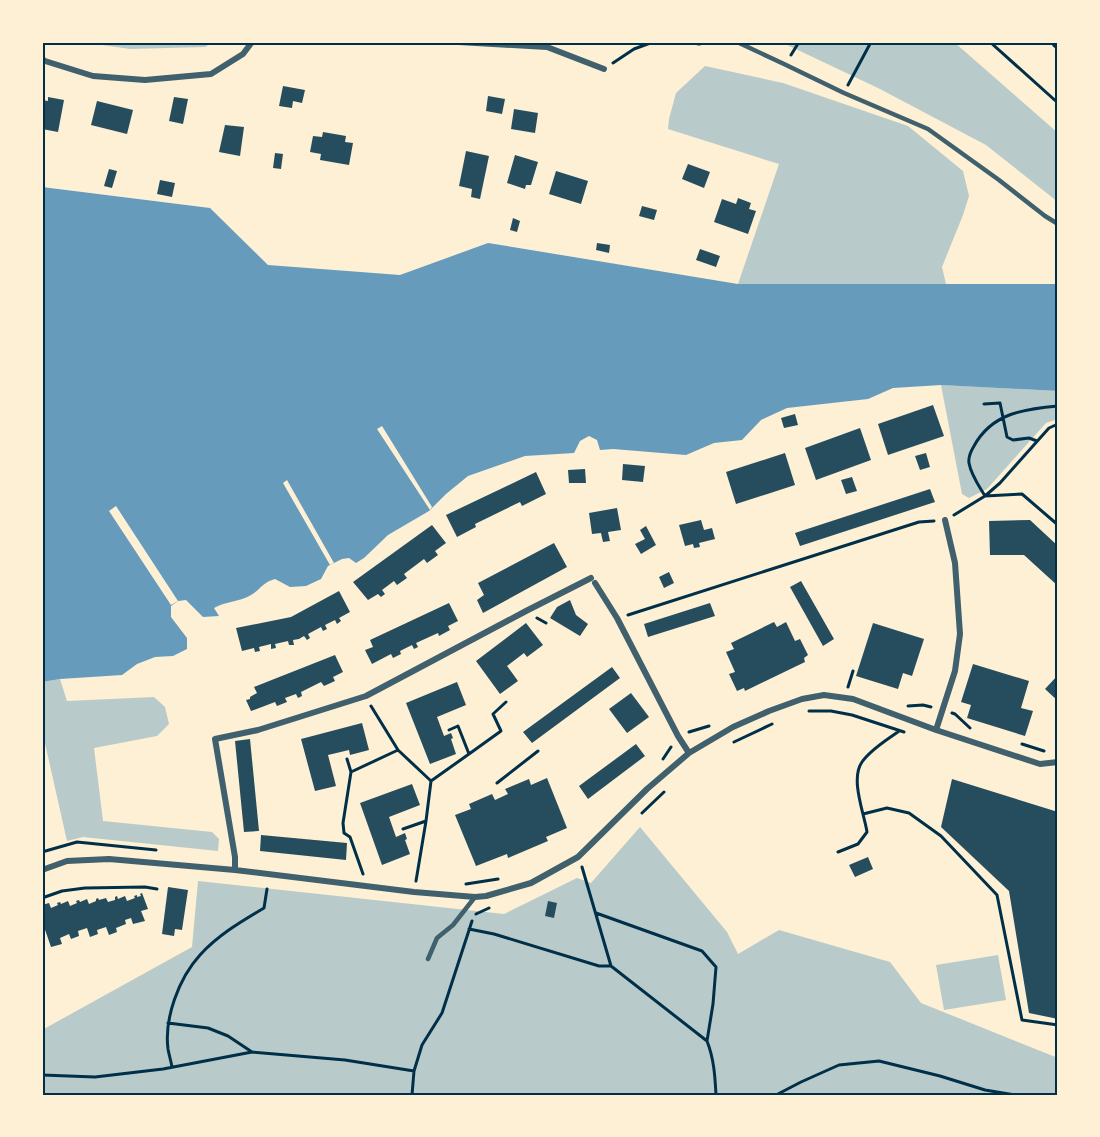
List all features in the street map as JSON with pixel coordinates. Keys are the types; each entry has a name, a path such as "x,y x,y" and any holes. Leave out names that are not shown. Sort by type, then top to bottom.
{"street":[{"path":"42,59 93,76 145,80 211,74 243,54 252,42"},
{"path":"459,42 547,47 604,69"},
{"path":"936,730 955,671 960,634 954,563 945,520"},
{"path":"235,870 235,857 214,739 258,730 366,696 526,611 593,581 617,618 689,753"},
{"path":"42,870 67,861 109,859 235,870 414,892 486,896 531,883 578,857 647,789 689,753 733,727 769,711 802,699 824,695 853,699 936,730 1040,764 1058,762"}],"lane":[{"path":"737,42 844,93 928,129 1058,224"},
{"path":"428,959 437,938 453,925 475,897"}],"path":[{"path":"604,69 634,50 653,42"},
{"path":"688,42 699,44 709,42"},
{"path":"784,64 799,42"},
{"path":"844,93 871,42"},
{"path":"990,42 1058,103"},
{"path":"984,404 1000,403 1007,437 1013,440 1029,438 1037,441"},
{"path":"985,496 971,472 968,461 979,437 991,425 1015,412 1058,406"},
{"path":"617,618 919,522 945,520 985,496 1000,483 1049,428 1058,424"},
{"path":"985,496 1022,494 1058,525"},
{"path":"848,689 853,671"},
{"path":"839,688 855,690"},
{"path":"366,696 398,750 431,781"},
{"path":"418,882 431,781 501,732 493,714 506,702"},
{"path":"900,707 923,705 956,714 970,728"},
{"path":"807,711 831,711 852,715 909,734"},
{"path":"724,746 775,723"},
{"path":"661,763 678,736 712,725"},
{"path":"449,730 458,726 469,754"},
{"path":"838,852 858,844 867,832 856,778 861,763 873,750 899,731"},
{"path":"1014,741 1046,751"},
{"path":"351,772 398,750"},
{"path":"497,783 538,751"},
{"path":"347,759 351,772 344,833 350,837 363,875"},
{"path":"640,815 672,785"},
{"path":"863,814 888,808 909,813 941,836 979,874 997,895 1022,1020 1058,1025"},
{"path":"403,829 426,820"},
{"path":"42,852 76,842 156,850"},
{"path":"578,857 612,966 707,1041"},
{"path":"459,884 499,878"},
{"path":"42,898 62,891 85,888 145,886 157,889"},
{"path":"172,1067 168,1049 168,1023 179,987 200,955 222,934 264,908 267,889"},
{"path":"412,1095 414,1071 422,1045 442,1013 474,915 486,896"},
{"path":"474,915 496,906"},
{"path":"595,912 702,951 716,967 707,1041 712,1054 716,1095"},
{"path":"469,929 494,934 599,966 612,966"},
{"path":"168,1023 208,1028 228,1036 252,1052"},
{"path":"42,1075 95,1077 172,1067 252,1052 345,1060 414,1071"},
{"path":"776,1095 839,1065 879,1061 985,1090 1015,1095"}],"shaded area":[{"path":"82,42 213,42 205,47 130,49"},
{"path":"781,42 954,42 1058,133 1058,202 986,145 878,88"},
{"path":"705,66 783,83 908,126 963,171 969,196 942,267 946,284 738,284 779,164 668,129 676,93"},
{"path":"941,385 1058,391 1058,419 1046,423 987,489 969,498 962,494"},
{"path":"60,679 67,701 154,697 165,707 169,724 157,736 94,748 103,821 212,832 219,839 218,851 83,837 67,841 42,730 42,682"},
{"path":"640,827 727,932 738,954 779,930 890,962 921,1003 1058,1058 1058,1095 42,1095 42,1030 192,947 198,881 504,914 577,878 591,883"},
{"path":"998,955 1006,1000 944,1010 936,965"}],"water":[{"path":"42,187 210,208 268,265 400,275 488,243 738,284 1058,284 1058,391 941,385 893,388 868,399 787,408 761,420 742,440 714,443 686,455 600,450 597,440 589,436 580,441 574,453 525,456 468,476 429,511 388,535 364,558 356,563 349,558 342,559 328,566 321,579 306,586 290,587 275,579 271,580 247,597 214,608 219,616 203,617 186,600 178,601 171,606 171,617 187,638 187,649 173,656 155,657 137,664 122,675 42,682"}],"pier":[{"path":"382,426 432,507 430,510 377,429"},
{"path":"287,480 334,563 330,565 283,483"},
{"path":"116,506 178,601 171,605 109,511"}],"building":[{"path":"283,86 305,90 302,103 293,101 292,108 279,106"},
{"path":"488,96 505,99 502,114 486,111"},
{"path":"48,97 64,100 58,132 42,129 42,100 48,101"},
{"path":"174,97 188,99 183,124 169,121"},
{"path":"97,101 133,110 127,134 91,125"},
{"path":"514,109 538,113 535,133 511,129"},
{"path":"225,125 244,127 240,156 219,152"},
{"path":"323,132 346,136 345,142 353,143 349,165 320,160 321,154 310,152 313,136 322,137"},
{"path":"466,151 489,156 480,199 471,197 472,189 459,186"},
{"path":"275,153 283,154 281,169 273,168"},
{"path":"515,155 538,162 531,185 526,185 525,189 507,183"},
{"path":"688,164 710,172 704,188 682,179"},
{"path":"109,169 117,171 112,188 104,186"},
{"path":"556,171 588,181 581,204 549,194"},
{"path":"160,180 175,183 172,197 157,194"},
{"path":"738,198 751,203 749,209 756,211 748,234 714,222 722,199 736,204"},
{"path":"642,206 657,210 654,220 639,216"},
{"path":"513,218 520,221 517,232 510,230"},
{"path":"597,243 610,245 609,253 596,250"},
{"path":"700,249 720,256 716,267 696,260"},
{"path":"933,405 944,436 888,455 878,424"},
{"path":"795,414 798,425 784,428 781,418"},
{"path":"860,428 871,460 816,480 805,448"},
{"path":"785,453 795,485 736,504 726,472"},
{"path":"926,453 930,467 920,470 915,456"},
{"path":"623,464 645,466 643,482 622,480"},
{"path":"585,469 586,483 569,483 568,470"},
{"path":"536,472 546,494 522,506 520,502 475,524 476,527 457,537 446,515"},
{"path":"852,477 857,491 846,494 841,480"},
{"path":"930,489 935,502 800,546 795,533"},
{"path":"617,508 621,530 608,532 610,541 603,542 601,533 592,534 589,513"},
{"path":"701,520 704,530 712,528 715,539 699,543 700,547 694,548 693,544 685,546 679,525"},
{"path":"1030,520 1058,546 1058,586 1024,555 990,555 989,521"},
{"path":"432,525 446,543 435,551 438,555 427,563 424,559 404,574 407,578 397,585 394,581 382,590 385,594 381,597 378,594 368,600 353,582"},
{"path":"646,526 656,545 641,554 635,544 645,539 640,530"},
{"path":"554,543 567,567 483,613 477,600 484,595 478,583"},
{"path":"669,572 674,583 664,588 659,577"},
{"path":"801,581 834,639 823,646 790,587"},
{"path":"339,591 350,612 339,618 341,621 337,624 335,620 325,625 327,629 323,631 321,627 308,634 310,638 307,640 304,636 293,640 294,645 289,645 288,641 275,644 276,648 271,649 271,644 259,647 260,651 255,652 254,648 242,651 236,628 291,617"},
{"path":"570,600 576,615 588,624 580,636 550,618 557,607"},
{"path":"449,603 458,621 448,626 450,630 416,643 418,647 414,649 412,645 400,651 401,654 393,658 391,654 372,664 365,650 373,647 370,640"},
{"path":"710,603 715,616 648,637 644,624"},
{"path":"774,622 777,627 786,622 795,641 800,639 808,655 804,658 805,662 745,691 744,688 737,691 729,674 735,672 726,652 734,649 731,643"},
{"path":"526,623 543,645 527,657 524,653 507,666 518,681 500,694 476,661"},
{"path":"873,623 924,639 912,676 903,673 898,689 856,676"},
{"path":"335,655 343,672 333,677 335,681 324,686 321,682 301,692 302,696 298,698 296,694 285,698 287,702 277,706 275,702 251,711 246,700 257,693 254,687"},
{"path":"973,664 1029,681 1021,708 1033,711 1025,736 967,718 971,705 961,702"},
{"path":"612,667 620,678 532,743 523,732"},
{"path":"1058,675 1058,701 1045,689"},
{"path":"457,682 466,705 437,717 444,736 451,733 456,754 430,764 406,703"},
{"path":"631,693 649,717 627,733 609,709"},
{"path":"362,723 369,750 350,755 349,750 328,755 336,786 315,791 301,739"},
{"path":"250,739 259,831 244,832 235,741"},
{"path":"636,744 645,756 588,799 579,786"},
{"path":"547,778 567,828 546,837 548,841 508,858 507,854 476,866 455,815 471,809 469,804 492,794 495,800 508,794 505,789 529,779 531,785"},
{"path":"952,779 1058,812 1058,1019 1029,1013 1009,891 941,827"},
{"path":"412,784 420,805 389,817 396,837 405,833 410,854 382,865 360,803"},
{"path":"261,835 347,843 346,860 260,851"},
{"path":"868,857 873,869 855,877 849,865"},
{"path":"168,887 188,890 182,930 175,929 174,936 162,934"},
{"path":"142,893 148,909 141,911 145,921 133,924 131,918 125,920 126,924 116,928 117,932 109,935 106,927 97,930 98,934 90,937 87,928 78,931 79,936 71,939 69,934 60,938 62,944 51,947 42,921 42,905 49,903 51,908 58,905 57,903 68,901 70,906 77,903 76,901 87,899 89,904 98,898 99,900 106,898 108,902 115,900 117,896 118,899 125,896 127,901 135,898 134,896 141,896"},
{"path":"548,901 557,903 554,918 545,916"}]}
